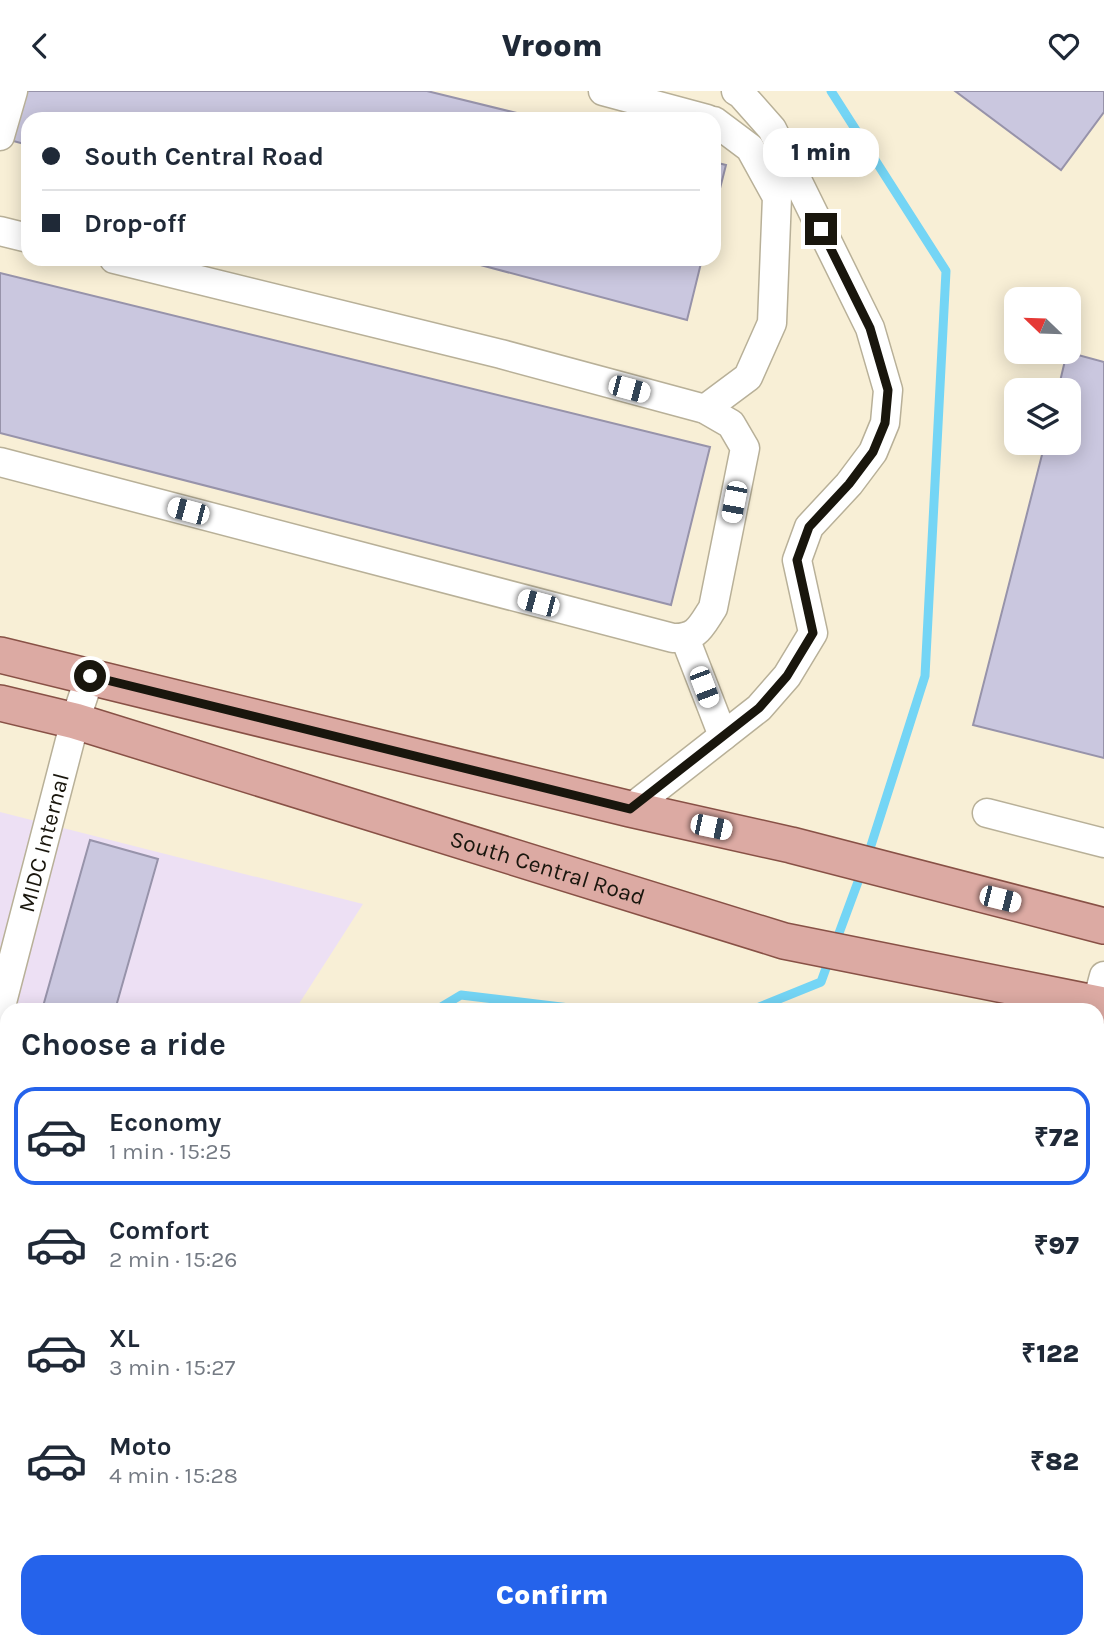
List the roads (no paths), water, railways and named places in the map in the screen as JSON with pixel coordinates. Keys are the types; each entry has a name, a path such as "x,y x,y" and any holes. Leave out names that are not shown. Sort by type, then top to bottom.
{"main road":[{"path":"0,655 630,809 791,845 1104,926"},
{"name":"South Central Road","path":"0,703 75,721 784,941 1100,999"}],"street":[{"path":"0,136 13,91"},
{"path":"603,91 681,112"},
{"path":"630,809 759,708 787,676 813,633 797,560 809,527 849,484 873,452 885,423 888,390 870,328 772,129 736,91"},
{"path":"705,409 748,377 772,323 777,197 750,148 721,126"},
{"path":"0,231 21,236"},
{"path":"0,462 673,638 685,638 698,631 713,608 745,448 732,424 705,409 501,354 143,266"},
{"path":"685,638 723,736"},
{"name":"MIDC Internal","path":"2,1003 75,721 90,676"},
{"path":"987,814 1104,843"}],"waterway":[{"path":"831,91 946,271 925,676 867,858"},
{"path":"835,944 862,871"},
{"path":"769,1003 821,982 830,957"},
{"path":"448,1003 461,995 528,1003"}]}
